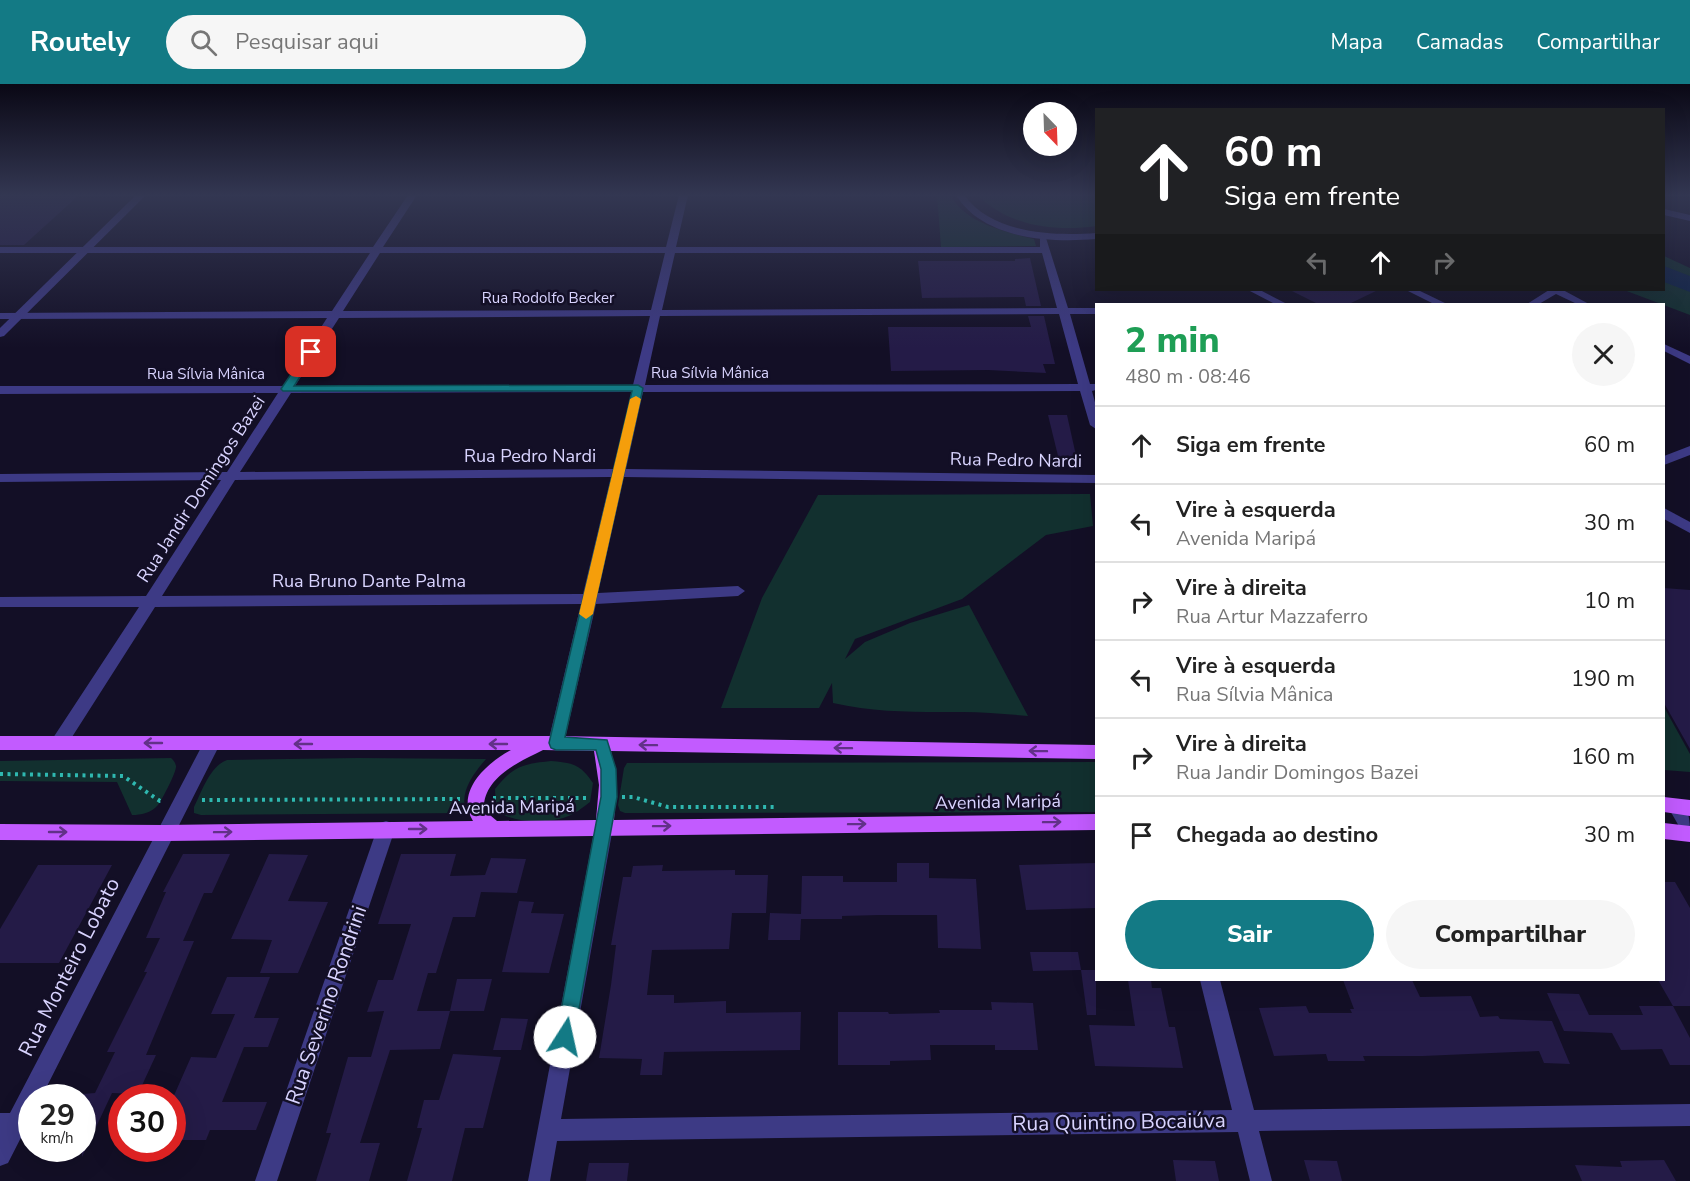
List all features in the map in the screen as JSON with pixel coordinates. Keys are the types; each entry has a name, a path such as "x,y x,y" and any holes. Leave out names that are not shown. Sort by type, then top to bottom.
{"main road":[{"path":"0,743 548,743 1095,752"},
{"path":"492,828 477,814 480,787 492,771 510,758 548,743"},
{"path":"601,744 609,769 609,797 604,827"},
{"name":"Avenida Maripá","path":"0,832 165,833 1095,822"},
{"path":"1665,831 1690,834"}],"street":[{"path":"0,334 89,246"},
{"name":"Rua Jandir Domingos Bazei","path":"59,743 378,246"},
{"path":"548,743 589,599 671,246"},
{"path":"1045,246 1064,311 1091,387 1095,417"},
{"path":"0,250 1046,250"},
{"path":"1256,291 1279,303"},
{"path":"1413,291 1440,303"},
{"path":"1534,303 1554,291"},
{"path":"1558,291 1582,303"},
{"name":"Rua Rodolfo Becker","path":"0,316 1095,311"},
{"path":"1665,348 1690,361"},
{"name":"Rua Sílvia Mânica","path":"0,390 1091,387"},
{"path":"1665,461 1690,450"},
{"name":"Rua Pedro Nardi","path":"0,477 618,473 1095,479"},
{"path":"1665,514 1690,528"},
{"name":"Rua Bruno Dante Palma","path":"0,603 589,599 738,591"},
{"name":"Rua Monteiro Lobato","path":"0,1155 8,1124 212,743"},
{"path":"1677,807 1690,829"},
{"path":"539,1181 604,827"},
{"name":"Rua Severino Rondrini","path":"266,1181 386,829"},
{"path":"1210,981 1261,1181"},
{"name":"Rua Quintino Bocaiúva","path":"548,1130 1690,1115"}],"path":[{"path":"0,774 123,776 160,801 633,797 668,807 787,807"}],"green space":[{"path":"941,246 1018,246 941,247"},
{"path":"1665,256 1690,268 1690,315 1665,306 1665,303 1658,303 1627,291 1665,291"},
{"path":"1090,494 1093,526 1046,535 962,599 855,639 845,659 865,642 910,623 969,605 1028,716 979,712 866,709 833,703 832,683 819,708 721,708 762,598 818,495"},
{"path":"1665,709 1690,754 1690,772 1665,770"},
{"path":"171,758 176,769 163,798 152,810 139,815 132,815 117,782 0,781 0,761"},
{"path":"486,759 468,784 464,799 467,813 201,815 194,813 194,807 207,780 221,763 227,760"},
{"path":"551,761 571,764 584,772 593,783 590,802 569,816 549,821 510,818 496,810 495,789 507,775 526,765"},
{"path":"1095,762 1095,812 625,813 620,811 618,805 624,768 627,763"}],"building":[{"path":"1030,258 1041,306 1026,306 1024,297 922,298 918,261 1015,261 1015,259"},
{"path":"1292,291 1376,291 1351,303 1316,303"},
{"path":"1028,316 1044,316 1055,364 1043,364 1046,373 988,370 891,371 888,327 1031,327"},
{"path":"1048,415 1067,415 1077,460 1059,460"},
{"path":"1665,588 1690,590 1690,749 1665,705"},
{"path":"183,854 230,854 212,893 204,893 183,941 194,941 146,1055 156,1055 143,1084 108,1084 108,1102 96,1127 96,1091 115,1052 107,1052 147,972 144,972 160,938 146,938 166,892 163,892"},
{"path":"269,854 308,855 288,901 328,902 298,973 260,973 272,940 231,939"},
{"path":"401,854 456,854 450,876 485,875 491,858 526,859 517,893 481,892 475,917 453,917 436,973 428,973 417,1011 450,1011 440,1049 390,1050 360,1143 380,1143 369,1181 316,1181 331,1133 326,1133 348,1057 371,1057 384,1011 367,1012 378,980 393,980 411,924 378,924"},
{"path":"897,863 929,863 929,878 976,879 981,949 938,948 937,915 801,919 800,940 768,940 770,913 801,914 802,876 843,876 843,882 897,882"},
{"path":"1095,863 1095,908 1026,910 1019,865"},
{"path":"38,865 112,865 59,963 0,963 0,929"},
{"path":"663,865 662,871 735,870 735,875 768,875 766,913 732,913 729,949 652,950 647,995 674,995 674,1003 726,1001 726,1013 801,1012 800,1050 664,1052 662,1075 640,1075 642,1059 599,1058 616,945 611,945 623,877 631,877 633,866"},
{"path":"1665,882 1675,882 1690,908 1690,1006 1673,1006 1659,981 1665,981"},
{"path":"519,901 534,902 531,913 564,914 549,973 502,972"},
{"path":"1030,952 1078,952 1081,970 1033,971"},
{"path":"1081,970 1095,970 1096,1015 1087,1015"},
{"path":"227,977 270,977 254,1018 279,1018 268,1047 244,1047 222,1102 267,1102 256,1130 210,1130 206,1140 186,1140 186,1084 179,1084 191,1057 216,1058 235,1014 211,1014"},
{"path":"457,979 492,979 484,1011 450,1011"},
{"path":"1128,981 1151,981 1152,988 1161,988 1169,1027 1175,1027 1183,1068 1095,1066 1089,1025 1135,1026"},
{"path":"1343,981 1412,981 1420,997 1471,996 1480,1017 1498,1016 1500,1019 1552,1021 1570,1064 1544,1063 1539,1051 1363,1056 1365,1061 1328,1061 1326,1054 1274,1056 1259,1008 1306,1006 1309,1013 1352,1013 1350,1009 1354,1009"},
{"path":"1547,993 1579,994 1589,1015 1643,1015 1639,1006 1673,1006 1690,1038 1690,1065 1670,1065 1662,1049 1621,1050 1612,1033 1564,1031"},
{"path":"991,1002 1033,1003 1038,1050 995,1050 995,1045 930,1045 931,1060 890,1061 890,1065 838,1065 838,1012 888,1012 889,1014 940,1013 939,1010 992,1010"},
{"path":"501,1018 528,1019 521,1050 493,1050"},
{"path":"453,1054 501,1057 483,1128 465,1128 452,1181 407,1181 422,1128 417,1128 424,1100 439,1100"},
{"path":"1173,1160 1215,1161 1219,1181 1176,1181"},
{"path":"1304,1160 1337,1161 1342,1181 1310,1181"},
{"path":"1664,1160 1676,1181 1582,1181 1575,1165 1622,1167 1620,1161"},
{"path":"589,1163 629,1163 627,1181 586,1181"}],"waterway":[{"path":"1665,273 1690,285"}],"slow traffic":[{"path":"586,614 636,399"}],"route":[{"path":"311,352 287,389 638,388 556,743 601,744 609,769 609,797 565,1037"}]}
